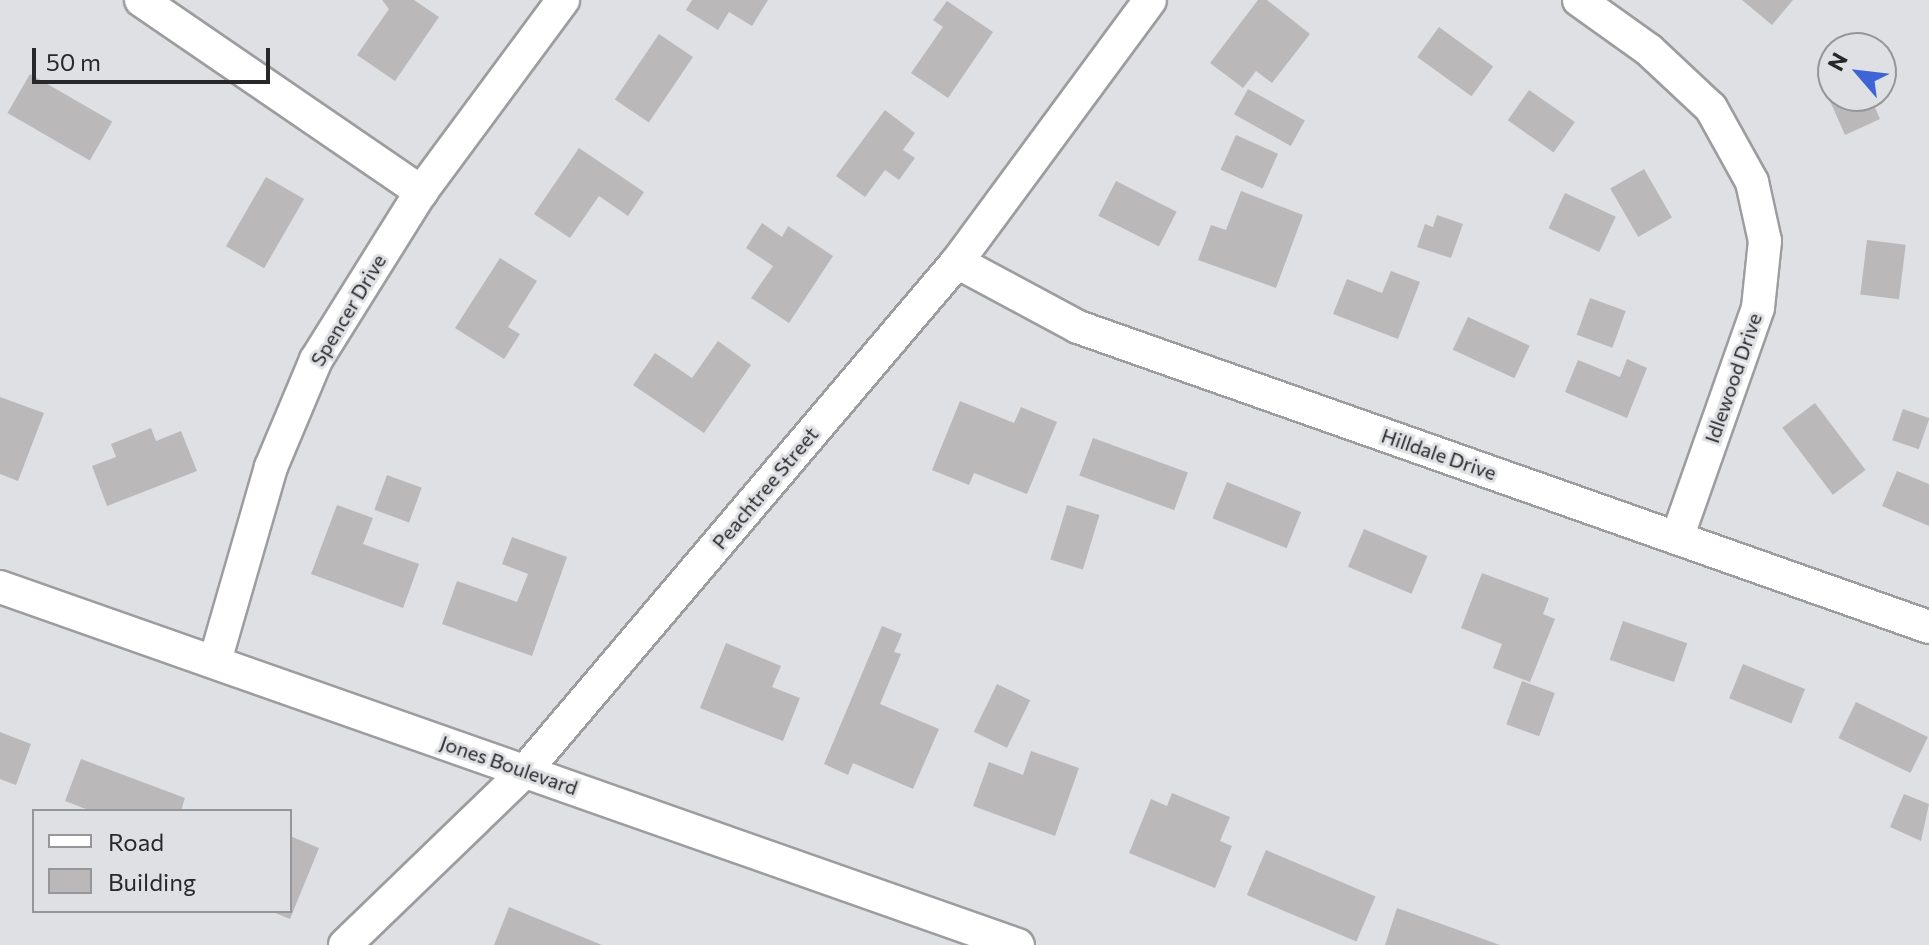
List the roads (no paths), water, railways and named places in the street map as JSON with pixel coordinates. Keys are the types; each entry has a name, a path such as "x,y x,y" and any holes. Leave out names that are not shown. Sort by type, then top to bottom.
{"street":[{"path":"141,0 421,192"},
{"name":"Spencer Drive","path":"215,661 271,467 316,360 421,192 563,0"},
{"name":"Peachtree Street","path":"345,945 525,771 957,262 1150,0"},
{"name":"Idlewood Drive","path":"1579,0 1649,50 1711,108 1752,182 1765,241 1758,308 1677,538"},
{"name":"Hilldale Drive","path":"957,262 1078,327 1929,627"},
{"name":"Jones Boulevard","path":"0,587 1018,945"}]}
